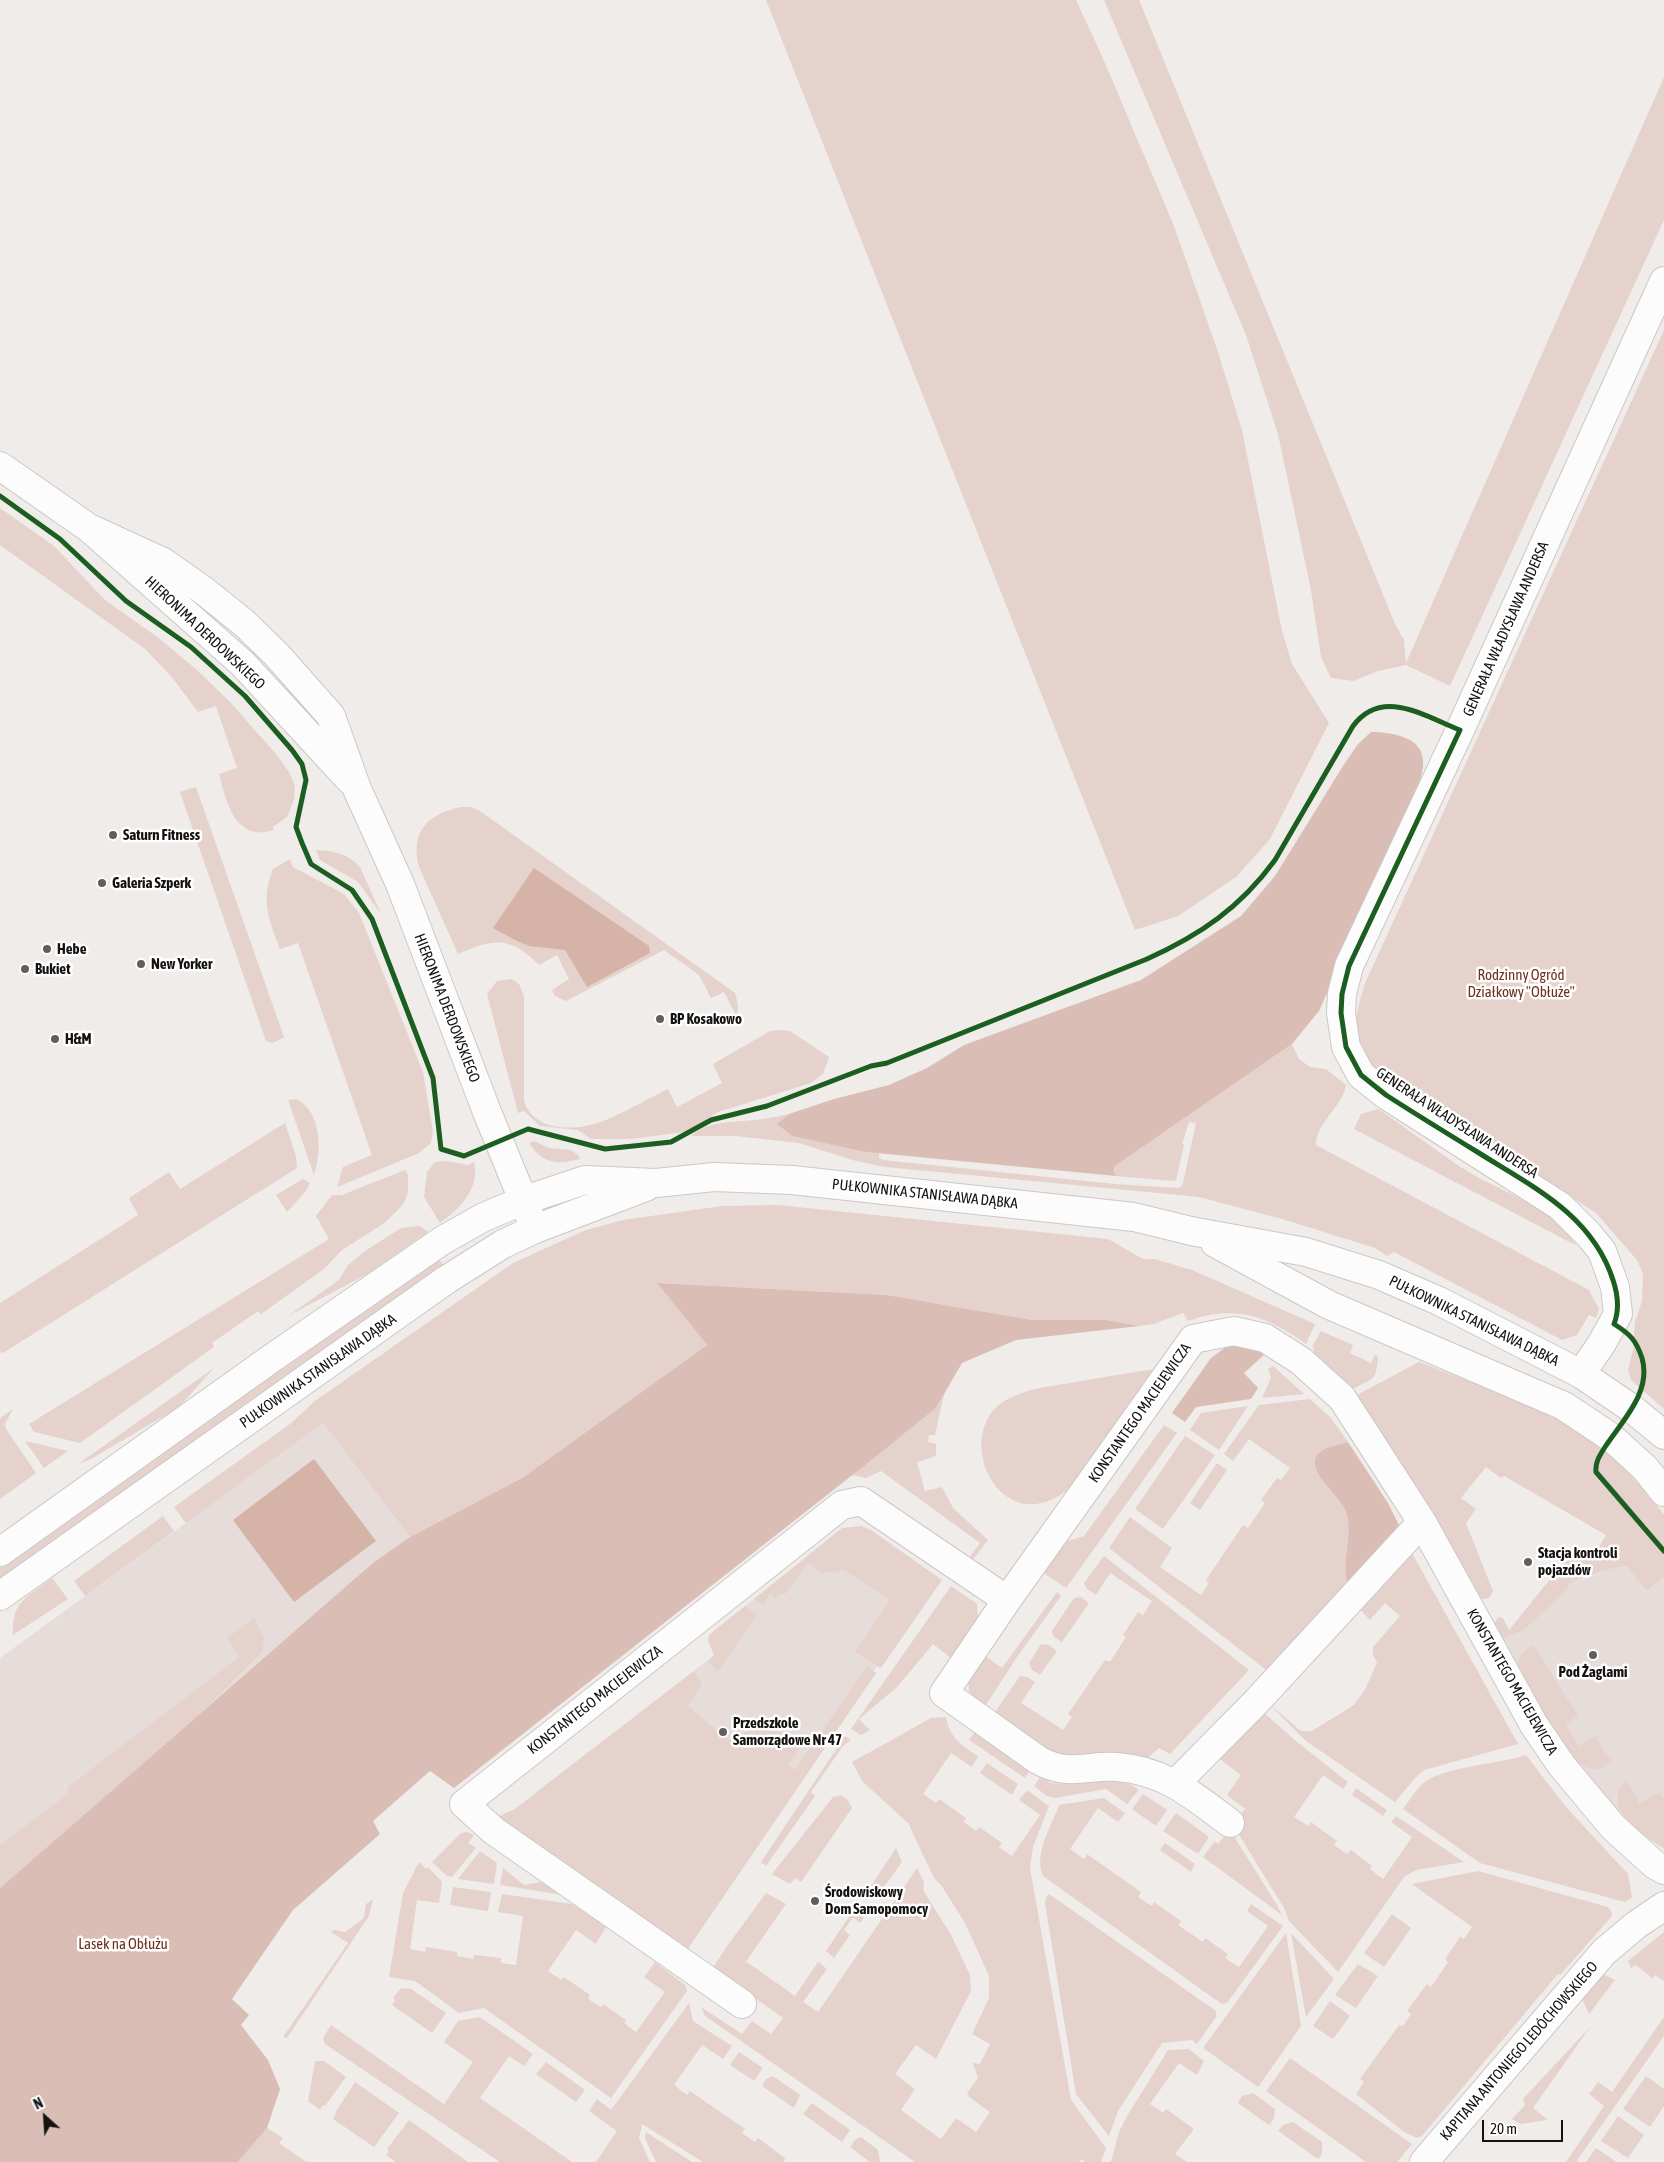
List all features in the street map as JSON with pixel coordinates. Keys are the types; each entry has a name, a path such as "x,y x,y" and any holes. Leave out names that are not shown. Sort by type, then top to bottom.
{"street":[{"name":"GENERAŁA WŁADYSŁAWA ANDERSA","path":"1581,1374 1610,1331 1618,1314 1616,1287 1602,1252 1575,1219 1555,1202 1386,1095 1361,1075 1346,1047 1341,1013 1342,994 1349,966 1460,730 1664,281"},
{"name":"HIERONIMA DERDOWSKIEGO","path":"0,466 89,528 164,562 237,618 276,654 332,716 357,789 400,884 522,1201 535,1229"},
{"name":"PUŁKOWNIKA STANISŁAWA DĄBKA","path":"0,1552 272,1358 443,1240 484,1218 522,1201 585,1180 656,1183 714,1177 792,1180 862,1189 1134,1216 1191,1231 1306,1252 1379,1275 1439,1301 1581,1374 1631,1408 1664,1435"},
{"name":"PUŁKOWNIKA STANISŁAWA DĄBKA","path":"0,1596 446,1280 503,1244 535,1229 656,1183"},
{"name":"PUŁKOWNIKA STANISŁAWA DĄBKA","path":"1191,1231 1329,1305 1564,1406 1612,1438 1646,1468 1664,1492"},
{"name":"KONSTANTEGO MACIEJEWICZA","path":"1230,1823 1176,1783 1150,1772 1116,1767 1070,1770 1050,1766 1038,1760 944,1693 1007,1600 1193,1338 1234,1331 1264,1338 1301,1360 1342,1398 1422,1522 1510,1684 1539,1733 1578,1786 1613,1827 1655,1865 1664,1870"},
{"path":"1564,1406 1581,1374"},
{"name":"KONSTANTEGO MACIEJEWICZA","path":"742,2004 501,1835 464,1804 842,1505 861,1501 1007,1600"},
{"path":"1176,1783 1257,1701 1422,1522"},
{"name":"KAPITANA ANTONIEGO LEDÓCHOWSKIEGO","path":"1424,2162 1604,1952 1636,1925 1664,1906"}],"shaded area":[{"path":"534,868 649,946 650,953 587,987 565,950 529,946 493,928"},
{"path":"323,1423 410,1537 374,1562 0,1888 0,1658"},
{"path":"314,1459 376,1541 294,1602 233,1520"},
{"name":"Przedszkole Samorządowe Nr 47","path":"819,1547 917,1608 686,1943 535,1793 716,1654 709,1635"},
{"path":"1626,1566 1647,1591 1664,1577 1664,1799 1660,1792 1639,1803 1616,1799 1621,1814 1602,1797 1581,1770 1501,1640 1524,1630 1569,1585 1608,1569"}],"green space":[{"path":"766,0 1076,0 1102,56 1174,226 1217,349 1242,430 1282,631 1292,664 1329,723 1270,839 1236,877 1178,916 1135,930"},
{"path":"1104,0 1139,0 1396,626 1404,640 1406,663 1664,77 1664,220 1450,686 1406,665 1378,671 1353,681 1331,678 1321,657 1311,590 1278,434 1246,335"},
{"name":"Rodzinny Ogród Działkowy \"Obłuże\"","path":"1664,330 1664,1409 1631,1380 1628,1370 1633,1350 1635,1322 1642,1301 1643,1274 1637,1260 1596,1213 1389,1082 1364,1058 1356,1036 1356,1018 1366,981"},
{"path":"0,508 54,546 105,600 160,639 197,670 230,702 276,754 289,772 295,786 294,800 287,817 273,827 274,830 250,831 241,825 229,807 219,774 237,768 216,706 198,712 171,676 145,649 0,545"},
{"path":"1371,732 1387,733 1411,741 1421,752 1423,760 1422,770 1418,788 1319,1011 1292,1044 1115,1166 1113,1170 1116,1176 866,1152 792,1136 777,1124 789,1114 834,1099 889,1085 927,1068 964,1045 1141,980 1241,916 1275,876 1343,766 1358,744"},
{"path":"196,787 284,1037 273,1043 266,1041 180,792"},
{"path":"461,807 471,807 480,811 735,993 738,1008 736,1017 729,1022 723,1022 721,1020 735,1013 724,992 711,998 699,975 664,950 566,1001 555,996 552,990 569,979 557,955 539,965 520,949 502,943 482,945 458,954 419,867 417,844 419,834 430,820 439,814"},
{"path":"316,850 340,854 355,862 360,867 381,914 358,882 320,860"},
{"path":"290,859 293,867 344,894 359,913 423,1072 433,1132 431,1143 419,1153 337,1187 343,1167 372,1155 298,943 280,949 270,919 267,900 269,880 273,869"},
{"path":"512,979 519,984 524,996 524,1101 535,1118 553,1126 574,1127 594,1124 622,1113 668,1089 677,1107 722,1083 713,1064 770,1031 790,1031 829,1057 823,1074 811,1083 718,1112 685,1132 631,1139 591,1139 578,1130 540,1126 524,1111 518,1113 487,994 497,981"},
{"path":"1292,1044 1299,1059 1310,1067 1326,1069 1346,1085 1340,1101 1320,1129 1316,1145 1589,1290 1599,1309 1596,1318 1589,1315 1577,1335 1562,1340 1394,1252 1387,1256 1375,1248 1282,1219 1199,1197 885,1167 852,1160 799,1143 735,1136 691,1136 715,1124 765,1119 789,1114 778,1124 792,1136 879,1153 879,1158 883,1160 1115,1184 1178,1188 1183,1183 1196,1123 1189,1122 1182,1144 1184,1145 1176,1180 1116,1176 1112,1170 1115,1166"},
{"path":"296,1099 305,1105 311,1113 318,1133 318,1155 314,1175 288,1100"},
{"path":"1378,1109 1467,1171 1542,1211 1567,1232 1577,1246 1354,1129 1361,1114"},
{"path":"285,1123 296,1156 297,1168 3,1353 0,1352 0,1303 138,1215 129,1198 169,1172 180,1189"},
{"path":"534,1141 549,1148 571,1150 580,1159 557,1162 545,1159 529,1143"},
{"path":"447,1161 468,1165 474,1162 474,1181 467,1197 440,1223 424,1197 427,1172 435,1162"},
{"path":"405,1170 408,1175 408,1191 405,1201 383,1224 342,1250 324,1269 261,1314 258,1311 212,1343 214,1347 80,1443 34,1432 29,1424 329,1239 316,1216 332,1195 342,1195"},
{"path":"303,1179 310,1183 306,1191 287,1212 276,1195"},
{"path":"778,1205 1108,1239 1143,1259 1155,1259 1192,1270 1315,1324 1306,1344 1278,1326 1264,1320 1236,1313 1220,1313 1188,1321 1183,1313 1154,1324 1139,1326 1106,1320 1032,1320 887,1295 657,1283 707,1345 522,1478 410,1537 323,1423 186,1523 174,1507 290,1424 315,1401 513,1263 586,1230 623,1220 722,1206"},
{"path":"420,1226 428,1232 369,1273 288,1316 339,1280 348,1265 365,1251 401,1228"},
{"path":"439,1259 444,1266 0,1580 0,1568 337,1328"},
{"name":"Lasek na Obłużu","path":"657,1283 887,1295 1032,1320 1106,1320 1139,1326 1016,1340 962,1363 936,1408 454,1788 430,1771 373,1821 380,1834 293,1910 232,1999 249,2015 241,2025 268,2060 280,2089 267,2128 238,2162 0,2162 0,1888 374,1562 410,1537 522,1478 707,1345"},
{"path":"1321,1331 1353,1345 1350,1353 1371,1363 1375,1355 1378,1356 1373,1377 1355,1388 1351,1388 1314,1355 1313,1345"},
{"path":"1227,1346 1244,1346 1265,1354 1244,1373 1258,1388 1251,1399 1196,1407 1185,1422 1172,1413 1211,1358"},
{"path":"1419,1362 1531,1405 1555,1417 1577,1430 1618,1462 1648,1494 1664,1515 1664,1577 1647,1591 1626,1566 1590,1575 1569,1585 1568,1589 1524,1630 1501,1640 1494,1625 1498,1617 1503,1618 1509,1630 1576,1547 1593,1557 1606,1535 1504,1476 1501,1478 1486,1467 1461,1498 1476,1509 1466,1523 1493,1591 1489,1598 1482,1599 1478,1596 1355,1396"},
{"path":"1273,1366 1304,1394 1262,1398 1271,1378 1268,1369"},
{"path":"214,1368 179,1407 91,1459 78,1464"},
{"path":"1155,1369 1070,1488 1045,1502 1022,1503 1004,1494 990,1478 983,1458 982,1436 990,1416 1006,1400 1040,1388"},
{"path":"944,1394 935,1435 929,1435 928,1442 936,1444 936,1456 917,1462 925,1491 942,1487 953,1508 988,1540 972,1561 969,1558 980,1543 881,1471 866,1478 852,1475 936,1408"},
{"path":"1310,1399 1331,1418 1348,1442 1321,1451 1315,1459 1315,1465 1317,1472 1346,1512 1348,1531 1345,1570 1349,1589 1270,1673 1109,1548 1130,1517 1172,1548 1160,1567 1201,1595 1209,1583 1206,1580 1243,1525 1248,1528 1265,1503 1261,1500 1277,1478 1281,1480 1290,1468 1249,1439 1233,1461 1224,1454 1259,1405"},
{"path":"1248,1406 1219,1450 1190,1430 1201,1413"},
{"path":"13,1409 5,1424 6,1429 36,1473 0,1499 0,1418"},
{"path":"1164,1425 1177,1433 1066,1588 1042,1572 1064,1542 1084,1536"},
{"path":"1185,1436 1215,1455 1163,1529 1135,1509"},
{"path":"25,1441 68,1451 44,1468"},
{"path":"1348,1442 1388,1503 1403,1533 1349,1589 1345,1570 1348,1531 1346,1512 1317,1472 1315,1465 1315,1459 1321,1451"},
{"path":"1217,1463 1227,1470 1200,1510 1190,1503"},
{"path":"163,1516 174,1531 85,1596 74,1581"},
{"path":"861,1526 871,1530 942,1580 881,1668 855,1652 890,1600 842,1569 837,1573 835,1571 822,1573 808,1563 785,1594 780,1594 776,1598 770,1594 763,1605 754,1599 842,1528"},
{"path":"1406,1554 1413,1555 1518,1744 1424,1770 1395,1802 1306,1741 1267,1702 1301,1731 1312,1731 1354,1705 1366,1688 1377,1662 1373,1655 1373,1647 1400,1616 1385,1603 1370,1620 1358,1607"},
{"path":"1104,1556 1249,1670 1170,1754 1159,1748 1144,1761 1063,1762 991,1718 1020,1676 1027,1677 1035,1682 1021,1703 1063,1730 1072,1717 1068,1714 1105,1660 1110,1662 1126,1637 1123,1635 1138,1612 1143,1615 1152,1601 1110,1573 1096,1595 1087,1589 1084,1583"},
{"path":"52,1578 68,1599 13,1635 13,1624 18,1607 29,1595"},
{"path":"951,1586 977,1604 978,1619 951,1658 933,1644 897,1687 859,1719 870,1730 861,1735 851,1729"},
{"path":"1057,1592 1061,1596 1017,1657 982,1711 975,1704 969,1690 970,1676 978,1662 984,1655 1002,1668"},
{"path":"1081,1597 1089,1603 1062,1642 1054,1637 1052,1631 1074,1598"},
{"path":"745,1606 757,1615 718,1672 708,1661 714,1655 708,1641 709,1635"},
{"path":"254,1618 264,1637 263,1651 205,1709 0,1888 0,1845 68,1794 68,1787 239,1657 227,1638"},
{"path":"1041,1644 1049,1645 1057,1651 1040,1675 1032,1670 1029,1663"},
{"path":"1534,1645 1578,1716 1566,1724 1579,1746 1596,1736 1604,1752 1612,1759 1603,1767 1598,1769 1588,1768 1573,1760 1516,1669 1522,1654"},
{"name":"Przedszkole Samorządowe Nr 47","path":"867,1666 876,1673 685,1953 497,1817 515,1809 694,1671 702,1683 688,1706 735,1744 758,1717 802,1746 788,1765 795,1770"},
{"path":"1261,1710 1297,1742 1348,1782 1343,1789 1323,1775 1294,1817 1308,1826 1311,1822 1337,1841 1334,1845 1347,1854 1351,1850 1372,1866 1370,1869 1383,1879 1412,1837 1391,1822 1396,1816 1464,1862 1416,1870 1404,1877 1338,1972 1289,1921 1284,1908 1233,1825 1245,1809 1227,1795 1241,1775 1217,1757"},
{"path":"946,1717 950,1730 957,1740 978,1756 972,1767 951,1753 923,1794 936,1803 939,1799 966,1818 964,1822 976,1831 979,1827 1002,1843 999,1847 1012,1856 1040,1815 1019,1800 1027,1790 1049,1806 1033,1847 1030,1868 1071,2100 1106,2148 1101,2162 1085,2162 1083,2159 1078,2162 915,2162 705,2016 701,2007 742,2034 752,2021 771,2034 783,2018 713,1968 766,1893 786,1904 745,1963 747,1962 795,1996 818,1962 827,1969 803,2002 818,2012 917,1868 924,1882 923,1890 951,1935 970,1975 971,1991 936,2059 916,2045 895,2074 915,2089 901,2110 941,2139 956,2118 976,2132 990,2112 969,2097 967,2093 978,2078 973,2063 980,2064 990,2044 972,2034 989,1998 989,1976 965,1923 941,1885 934,1878 908,1823 862,1781 852,1762 931,1718"},
{"path":"977,1729 1033,1766 1025,1778 969,1740"},
{"path":"845,1736 851,1740 843,1746 811,1792 815,1796 766,1866 761,1862"},
{"path":"1526,1755 1566,1807 1628,1874 1632,1898 1625,1902 1480,1863 1403,1809 1419,1787 1431,1778 1456,1770"},
{"path":"987,1763 1018,1784 1012,1795 980,1773"},
{"path":"1041,1776 1051,1783 1114,1781 1130,1784 1139,1790 1127,1804 1106,1789 1055,1798 1047,1796 1034,1786"},
{"path":"1627,1780 1639,1803 1660,1792 1664,1799 1664,1849 1635,1828 1620,1810 1617,1800 1619,1790"},
{"path":"1356,1788 1387,1810 1383,1816 1352,1795"},
{"path":"1143,1794 1167,1810 1156,1826 1132,1809"},
{"path":"841,1795 847,1799 852,1808 801,1882 795,1878 790,1884 772,1874 833,1797"},
{"path":"1104,1798 1125,1813 1118,1822 1098,1808 1070,1849 1084,1859 1087,1854 1141,1892 1138,1897 1152,1906 1154,1902 1181,1921 1178,1925 1203,1942 1205,1938 1228,1954 1225,1958 1239,1967 1268,1926 1247,1911 1251,1904 1283,1926 1227,2003 1222,2004 1043,1876 1040,1859 1042,1850 1059,1805"},
{"path":"1176,1813 1209,1837 1198,1854 1163,1831"},
{"path":"1230,1830 1282,1915 1203,1857 1215,1841 1218,1844"},
{"path":"467,1832 474,1835 468,1843 476,1848 452,1877 447,1876 432,1862 461,1833"},
{"path":"1165,1843 1195,1864 1191,1872 1160,1850"},
{"path":"896,1848 902,1862 876,1898 867,1892"},
{"path":"480,1851 497,1863 494,1884 458,1879"},
{"path":"419,1862 426,1869 428,1867 442,1882 439,1903 417,1900 410,1949 425,1952 426,1947 457,1952 457,1956 473,1959 474,1955 501,1958 501,1963 516,1965 523,1916 498,1912 502,1894 572,1904 606,1927 596,1944 576,1930 548,1971 561,1980 564,1977 590,1995 588,1999 601,2007 603,2004 626,2020 624,2023 636,2032 665,1992 644,1977 655,1962 685,1985 687,1991 611,2098 484,2008 459,2013 415,1981 389,1977 403,1893"},
{"path":"503,1868 524,1885 553,1880 576,1897 500,1885"},
{"path":"1478,1871 1608,1907 1612,1916 1561,1974 1557,1975 1422,2136 1417,2138 1404,2132 1356,2094 1364,2082 1360,2079 1399,2025 1403,2026 1411,2014 1407,2011 1427,1984 1431,1987 1448,1962 1445,1959 1460,1937 1464,1939 1472,1927 1412,1884"},
{"path":"453,1887 491,1892 488,1911 450,1905"},
{"path":"1049,1894 1216,2011 1216,2017 1197,2044 1192,2040 1162,2043 1118,2111 1109,2136 1076,2094 1045,1903 1046,1897"},
{"path":"373,1899 369,1916 287,2038 283,2037 348,1943 331,1932 334,1930 345,1932 364,1918 366,1904"},
{"path":"859,1902 870,1909 860,1923 853,1917 844,1930 850,1935 834,1958 826,1951"},
{"path":"1392,1914 1411,1928 1384,1967 1364,1953"},
{"path":"1664,1932 1664,1981 1655,1975 1653,1979 1636,1965 1631,1968 1628,1961"},
{"path":"1286,1933 1301,2026 1258,2087 1203,2048"},
{"path":"1291,1933 1334,1979 1306,2017"},
{"path":"1358,1964 1378,1976 1356,2008 1335,1995"},
{"path":"1603,1974 1615,1980 1589,2014 1581,1997"},
{"path":"401,1988 411,1989 446,2013 432,2033 392,2005 395,2000 393,1998"},
{"path":"1330,2001 1350,2016 1333,2039 1313,2026"},
{"path":"689,2003 693,2021 732,2046 723,2059 702,2045 674,2085 687,2095 690,2091 745,2129 742,2133 755,2142 758,2138 785,2158 784,2162 703,2162 642,2124 639,2138 650,2162 596,2162 617,2131 589,2111 597,2099 611,2110"},
{"path":"480,2017 533,2054 524,2066 509,2056 480,2098 572,2162 500,2162 325,2044 323,2038 331,2025 444,2104 473,2062 444,2042 458,2021"},
{"path":"1664,2017 1664,2036 1576,2162 1566,2162 1604,2106 1589,2094 1598,2082 1612,2092"},
{"path":"1591,2026 1533,2108 1548,2120 1521,2124 1512,2119 1525,2105 1523,2099"},
{"path":"1189,2049 1204,2061 1197,2075 1179,2063 1150,2104 1163,2113 1166,2109 1194,2129 1175,2154 1187,2162 1111,2162 1119,2132 1126,2118 1168,2050"},
{"path":"739,2052 763,2068 754,2081 730,2065"},
{"path":"1290,2058 1412,2144 1397,2162 1366,2162 1266,2091"},
{"path":"315,2061 324,2061 346,2077 320,2110 308,2101"},
{"path":"546,2062 585,2090 576,2102 536,2074"},
{"path":"773,2076 800,2095 794,2108 762,2086 766,2079"},
{"path":"1646,2076 1664,2089 1664,2106 1650,2127 1623,2109"},
{"path":"355,2082 399,2113 374,2147 333,2119"},
{"path":"1253,2093 1275,2109 1274,2119 1269,2125 1238,2103 1242,2096"},
{"path":"812,2103 850,2130 842,2142 803,2114"},
{"path":"1618,2116 1644,2135 1628,2158 1601,2141"},
{"path":"409,2120 468,2162 396,2162 386,2155 389,2151 387,2149"},
{"path":"1293,2122 1322,2142 1322,2154 1318,2159 1278,2131 1283,2125"},
{"path":"267,2128 283,2138 279,2143 306,2162 238,2162"},
{"path":"646,2132 692,2162 656,2162 645,2138"},
{"path":"861,2137 878,2150 880,2162 870,2162 850,2147 855,2140"},
{"path":"1596,2148 1615,2161 1616,2162 1586,2162"}],"cycle path":[{"path":"0,496 60,539 126,601 191,647 245,696 302,764 306,780 296,827 302,843 311,864 352,890 372,919 433,1078 441,1149 464,1156 528,1129 605,1149 671,1142 711,1120 767,1106 871,1066 887,1063 1147,959 1202,930 1233,906 1262,877 1275,860 1353,726 1364,714 1377,708 1390,706 1404,708 1460,730 1349,966 1342,994 1341,1013 1346,1047 1361,1075 1386,1095 1540,1191 1576,1220 1591,1238 1603,1257 1613,1280 1617,1297 1618,1307 1614,1324 1628,1334 1635,1342 1642,1358 1644,1371 1643,1383 1634,1405 1605,1447 1596,1465 1596,1472 1664,1551"}],"place":[{"name":"Saturn Fitness","path":"113,835"},
{"name":"Galeria Szperk","path":"102,883"},
{"name":"Hebe","path":"47,949"},
{"name":"New Yorker","path":"141,964"},
{"name":"Bukiet","path":"25,969"},
{"name":"BP Kosakowo","path":"660,1019"},
{"name":"H&M","path":"55,1039"},
{"name":"Stacja kontroli pojazdów","path":"1528,1562"},
{"name":"Pod Żaglami","path":"1593,1655"},
{"name":"Przedszkole Samorządowe Nr 47","path":"723,1732"},
{"name":"Środowiskowy Dom Samopomocy","path":"815,1901"}]}
